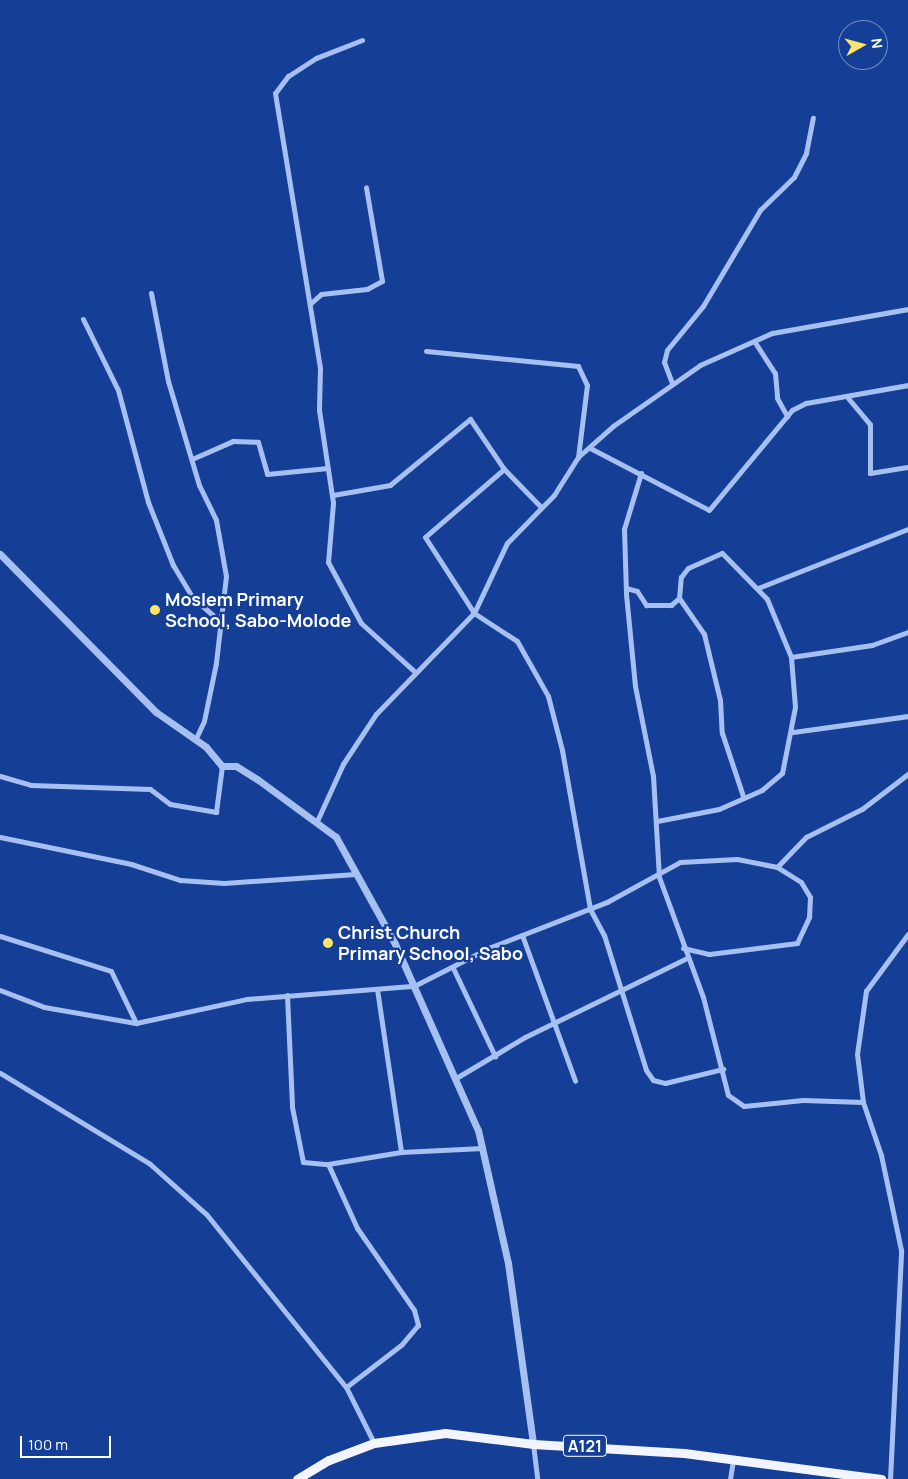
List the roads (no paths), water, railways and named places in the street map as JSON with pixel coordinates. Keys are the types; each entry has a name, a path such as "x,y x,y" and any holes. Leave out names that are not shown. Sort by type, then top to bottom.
{"main road":[{"name":"A121","path":"297,1479 329,1460 374,1442 444,1433 533,1444 733,1459 881,1479"}],"street":[{"path":"362,40 308,62 288,76 274,94 311,302 328,468 333,495 327,552 331,573 361,623 414,671"},
{"path":"672,383 664,362 666,350 703,306 760,210 794,177 806,153 813,118"},
{"path":"311,302 321,294 367,288 382,281 366,187"},
{"path":"151,293 168,381 192,459 216,520 225,562 222,623 204,721 195,740"},
{"path":"318,821 343,764 376,714 414,671 474,613 507,543 541,507 578,457 672,383 754,341 815,324 908,308"},
{"path":"84,319 118,390 148,502 174,565 192,597 207,615 222,623"},
{"path":"754,341 775,373 777,398 787,416"},
{"path":"426,351 578,366 587,385 578,457"},
{"path":"590,448 709,510 766,436 787,416 806,403 848,398 908,385"},
{"path":"848,398 870,424 870,473 908,467"},
{"path":"333,495 390,485 470,419 504,469 541,507"},
{"path":"192,459 233,441 258,442 267,474 328,468"},
{"path":"504,469 459,511 425,535 441,568 474,613 518,641 548,696 561,743 590,909 604,935 620,990 653,1080 665,1083 723,1069"},
{"path":"641,473 624,528 626,588 632,660 650,753 657,821 659,877 685,959 703,997 723,1069 728,1096 744,1106 803,1100 863,1102"},
{"path":"758,588 908,529"},
{"path":"657,821 708,813 744,796 762,790 782,773 793,732 791,657 782,630 758,588 744,578 722,552 688,568 681,577 679,598 704,634 720,700 722,734 744,796"},
{"path":"0,554 137,694 195,740 222,766 236,766 318,821 336,838 414,986 456,1078 483,1148 508,1263 537,1479"},
{"path":"626,588 637,591 646,605 666,606 679,598"},
{"path":"791,657 872,644 908,632"},
{"path":"793,732 908,716"},
{"path":"0,776 31,785 150,790 170,804 216,812 222,766"},
{"path":"777,867 806,837 862,809 908,774"},
{"path":"0,837 131,864 189,881 244,883 356,874"},
{"path":"0,990 44,1007 136,1023 165,1019 195,1007 287,995 414,986 522,935 590,909 659,877 680,862 751,860 777,867 801,882 810,898 809,917 797,943 709,954 683,948"},
{"path":"890,1479 892,1353 901,1250 871,1116 863,1102 857,1054 864,1000 908,934"},
{"path":"522,935 575,1081"},
{"path":"0,936 111,971 136,1023"},
{"path":"456,1078 555,1023 685,959"},
{"path":"454,968 495,1056"},
{"path":"377,989 401,1152"},
{"path":"287,995 296,1135 303,1162 328,1164 401,1152 483,1148"},
{"path":"0,1073 139,1157 170,1181 208,1215 346,1387 374,1442"},
{"path":"328,1164 357,1228 414,1310 418,1325 401,1345 346,1387"},
{"path":"730,1479 733,1459"}],"place":[{"name":"Moslem Primary School, Sabo-Molode","path":"155,610"},
{"name":"Christ Church Primary School, Sabo","path":"328,943"}]}
